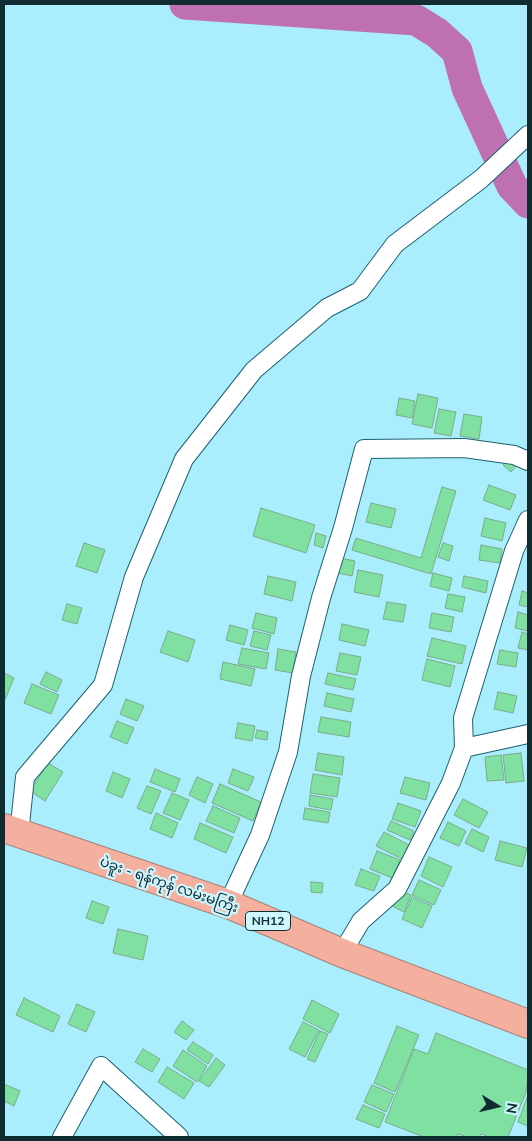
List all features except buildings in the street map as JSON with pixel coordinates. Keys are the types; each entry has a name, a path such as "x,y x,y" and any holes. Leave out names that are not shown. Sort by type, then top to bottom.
{"highway":[{"name":"ပဲခူး - ရန်ကုန် လမ်းမကြီး","path":"11,831 228,904 342,953 528,1024"}],"street":[{"path":"11,831 25,777 103,685 134,577 184,459 254,370 327,308 360,291 395,244 482,180 528,135"},
{"path":"228,904 260,835 288,752 304,667 321,598 343,528 364,449 464,448 514,455 528,462"},
{"path":"342,953 361,921 397,889 451,783 464,748 463,718 514,551 528,520"},
{"path":"464,748 528,734"},
{"path":"62,1137 101,1066 179,1137"}],"waterway":[{"path":"185,4 416,20 437,33 457,51 467,88 512,186 528,203"}]}
